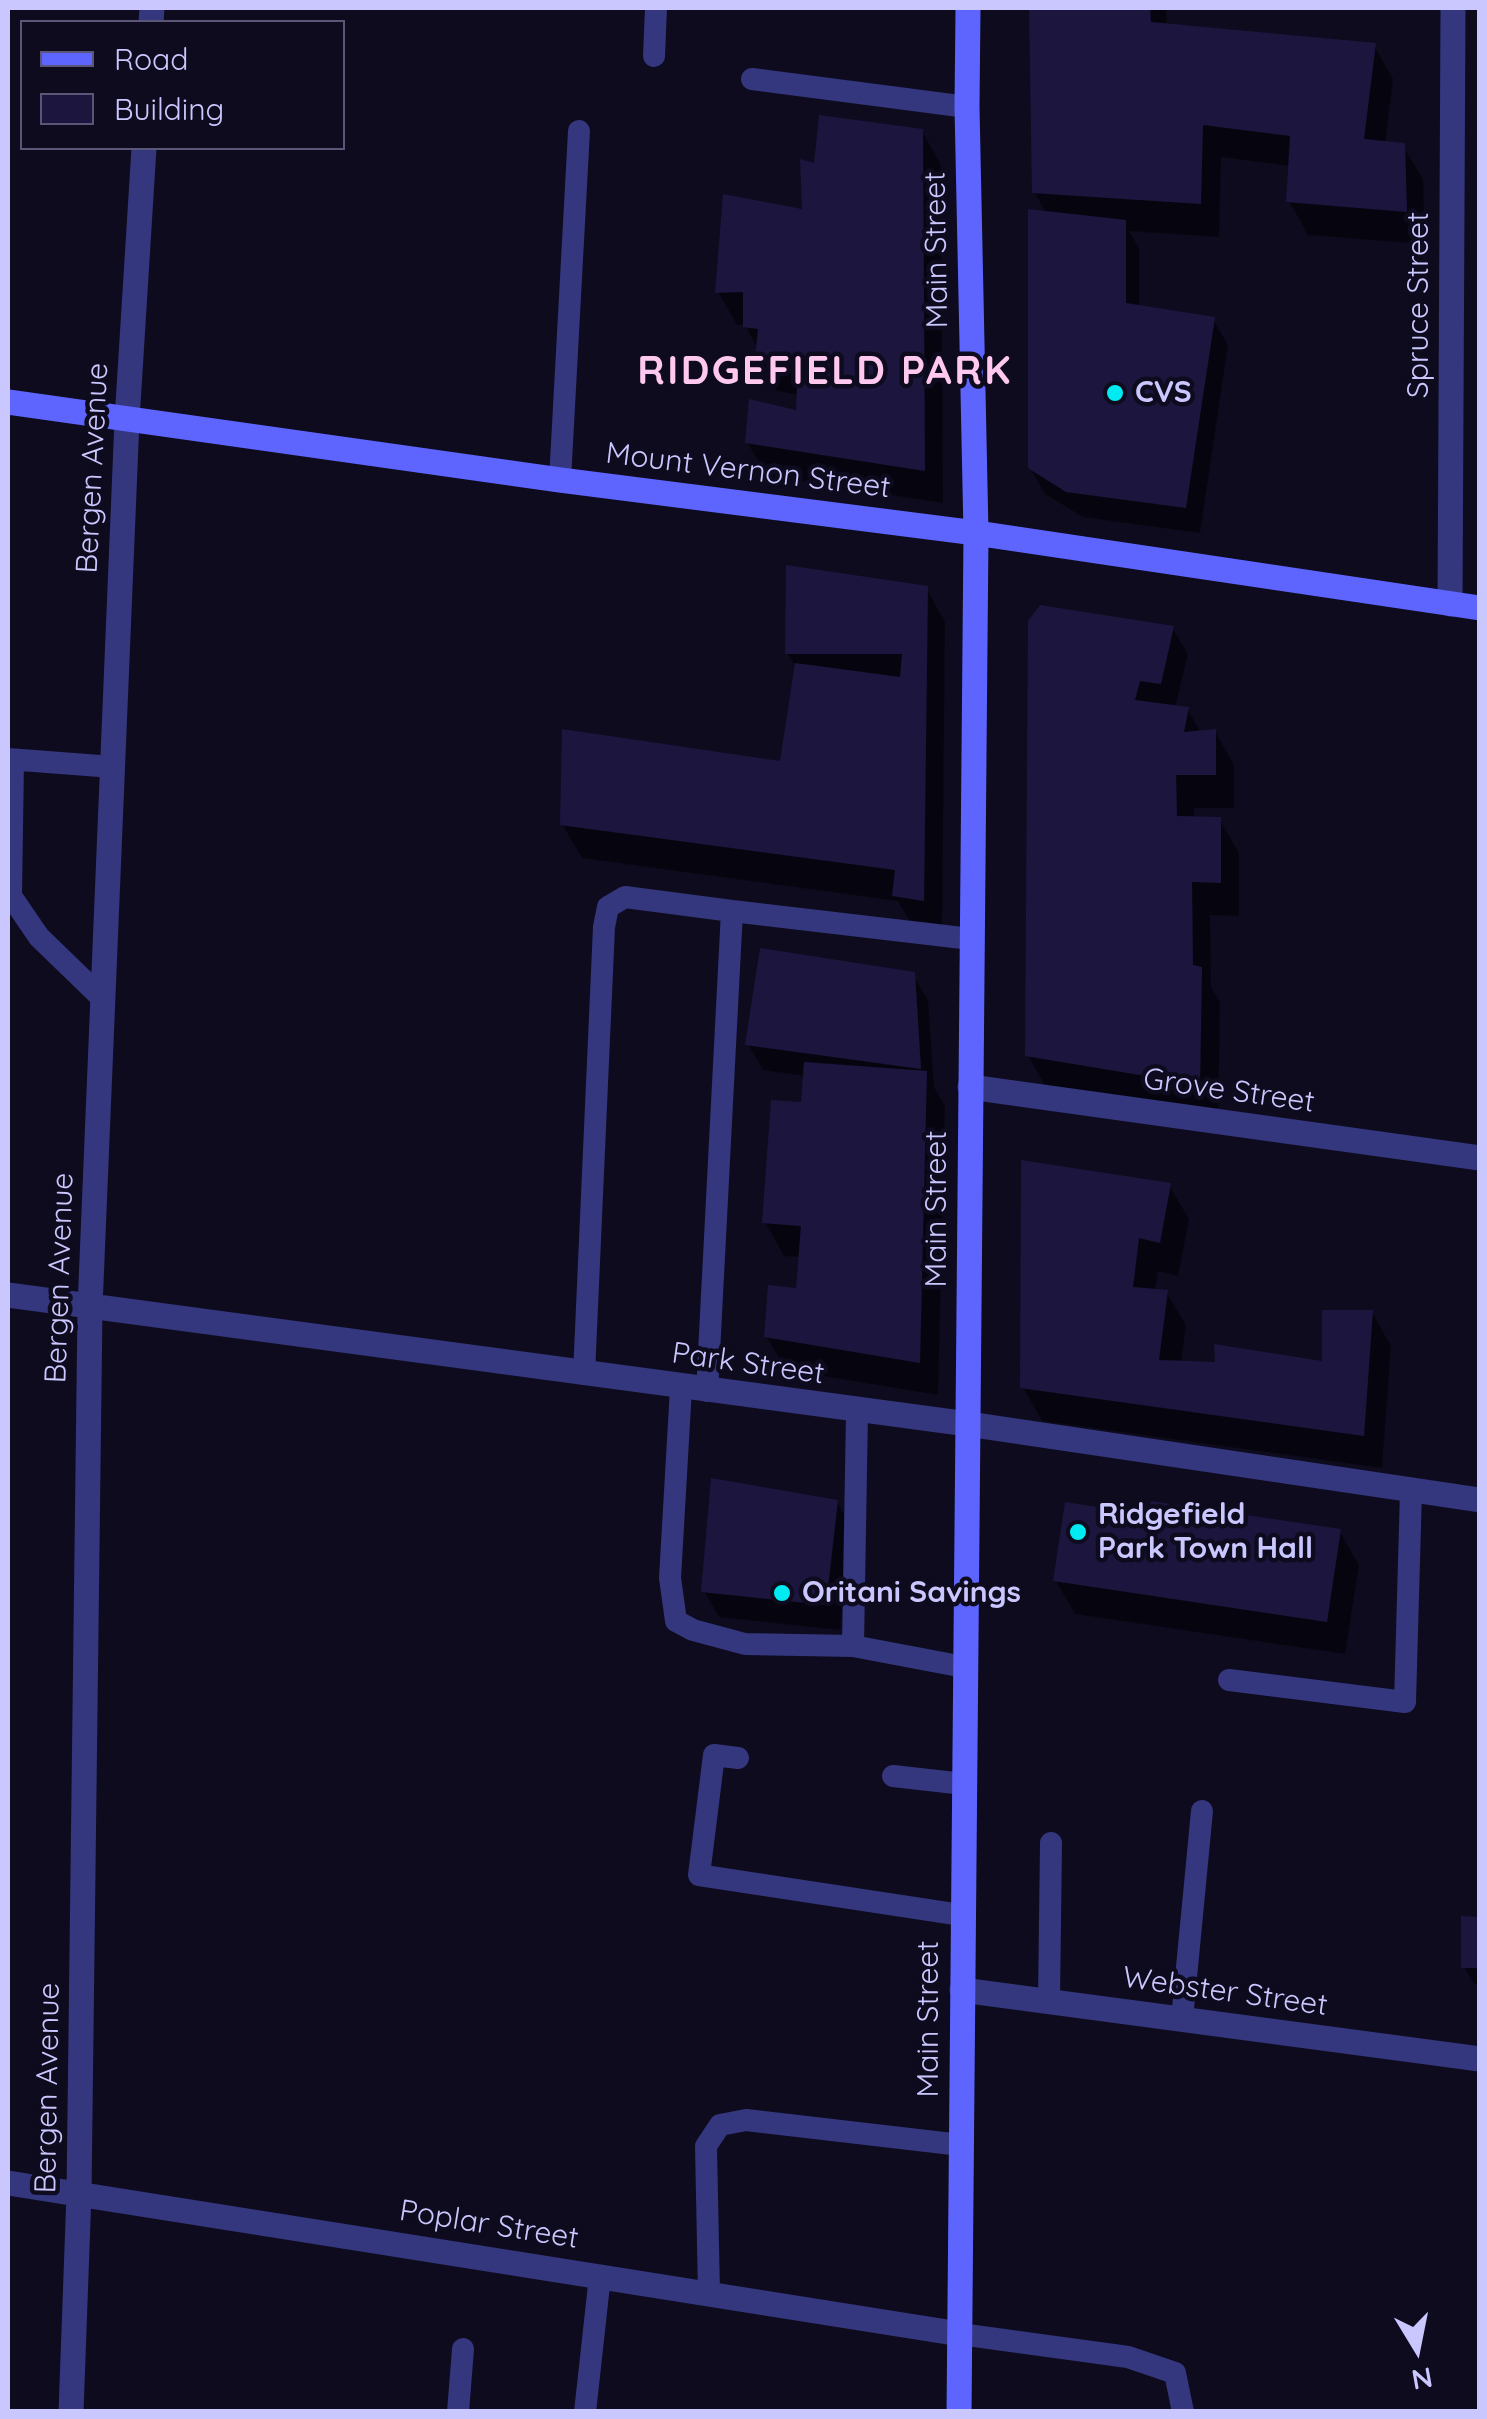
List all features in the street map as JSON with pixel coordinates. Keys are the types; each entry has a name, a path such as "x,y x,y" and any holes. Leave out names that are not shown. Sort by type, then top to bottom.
{"street":[{"name":"Main Street","path":"959,2412 976,533 968,8"},
{"name":"Spruce Street","path":"1450,604 1454,8"},
{"name":"Bergen Avenue","path":"71,2412 80,2193 90,1307 127,420 144,150"},
{"name":"Mount Vernon Street","path":"8,402 560,480 976,533 1480,608"},
{"name":"Grove Street","path":"970,1087 1480,1158"},
{"name":"Park Street","path":"8,1296 968,1424 1480,1500"},
{"name":"Webster Street","path":"962,1990 1480,2059"},
{"name":"Poplar Street","path":"8,2183 960,2334"}],"lane":[{"path":"654,56 656,8"},
{"path":"752,80 967,107"},
{"path":"560,480 579,131"},
{"path":"103,999 39,937 12,896 10,760 113,767"},
{"path":"584,1374 608,907 625,897 972,939"},
{"path":"732,911 694,1389 670,1578 676,1621 693,1630 744,1644 852,1646 964,1667"},
{"path":"852,1646 857,1412"},
{"path":"1229,1680 1405,1702 1411,1490"},
{"path":"738,1758 714,1754 699,1875 962,1915"},
{"path":"893,1776 964,1784"},
{"path":"1182,2018 1202,1811"},
{"path":"1049,2000 1051,1844"},
{"path":"709,2294 706,2146 720,2125 746,2120 961,2145"},
{"path":"585,2412 600,2276"},
{"path":"960,2334 1128,2356 1175,2372 1183,2412"},
{"path":"458,2412 463,2349"}],"building":[{"path":"1029,8 1150,8 1151,22 1376,43 1364,139 1405,143 1407,212 1286,202 1290,136 1203,125 1201,204 1032,193"},
{"path":"819,115 923,129 925,471 745,443 749,399 796,410 798,366 755,358 758,329 743,327 743,292 715,293 723,194 802,209 800,159 814,163"},
{"name":"CVS","path":"1028,209 1126,220 1126,303 1215,317 1186,508 1066,492 1028,468"},
{"path":"786,565 928,586 924,901 892,896 895,870 560,825 562,729 780,761 795,663 900,677 902,654 785,654"},
{"path":"1040,605 1174,626 1161,684 1140,681 1135,700 1189,707 1184,732 1216,729 1216,775 1176,775 1177,816 1221,817 1221,883 1192,882 1193,965 1202,967 1200,1085 1025,1056 1028,621"},
{"path":"760,948 915,972 921,1069 745,1045"},
{"path":"804,1062 927,1071 920,1363 764,1337 768,1285 796,1288 801,1226 762,1223 771,1100 801,1102"},
{"path":"1021,1160 1171,1183 1160,1243 1139,1238 1133,1287 1168,1290 1159,1360 1215,1362 1214,1344 1322,1361 1322,1310 1373,1310 1364,1436 1020,1388"},
{"path":"711,1478 838,1500 826,1605 701,1592"},
{"path":"1151,1501 1341,1529 1327,1622 1053,1581 1065,1502 1149,1515"},
{"path":"1461,1916 1480,1917 1480,1968 1461,1968"}],"place":[{"name":"CVS","path":"1115,393"},
{"name":"Ridgefield Park Town Hall","path":"1078,1532"},
{"name":"Oritani Savings","path":"782,1593"}],"district":[{"name":"RIDGEFIELD PARK","path":"825,372"}]}
